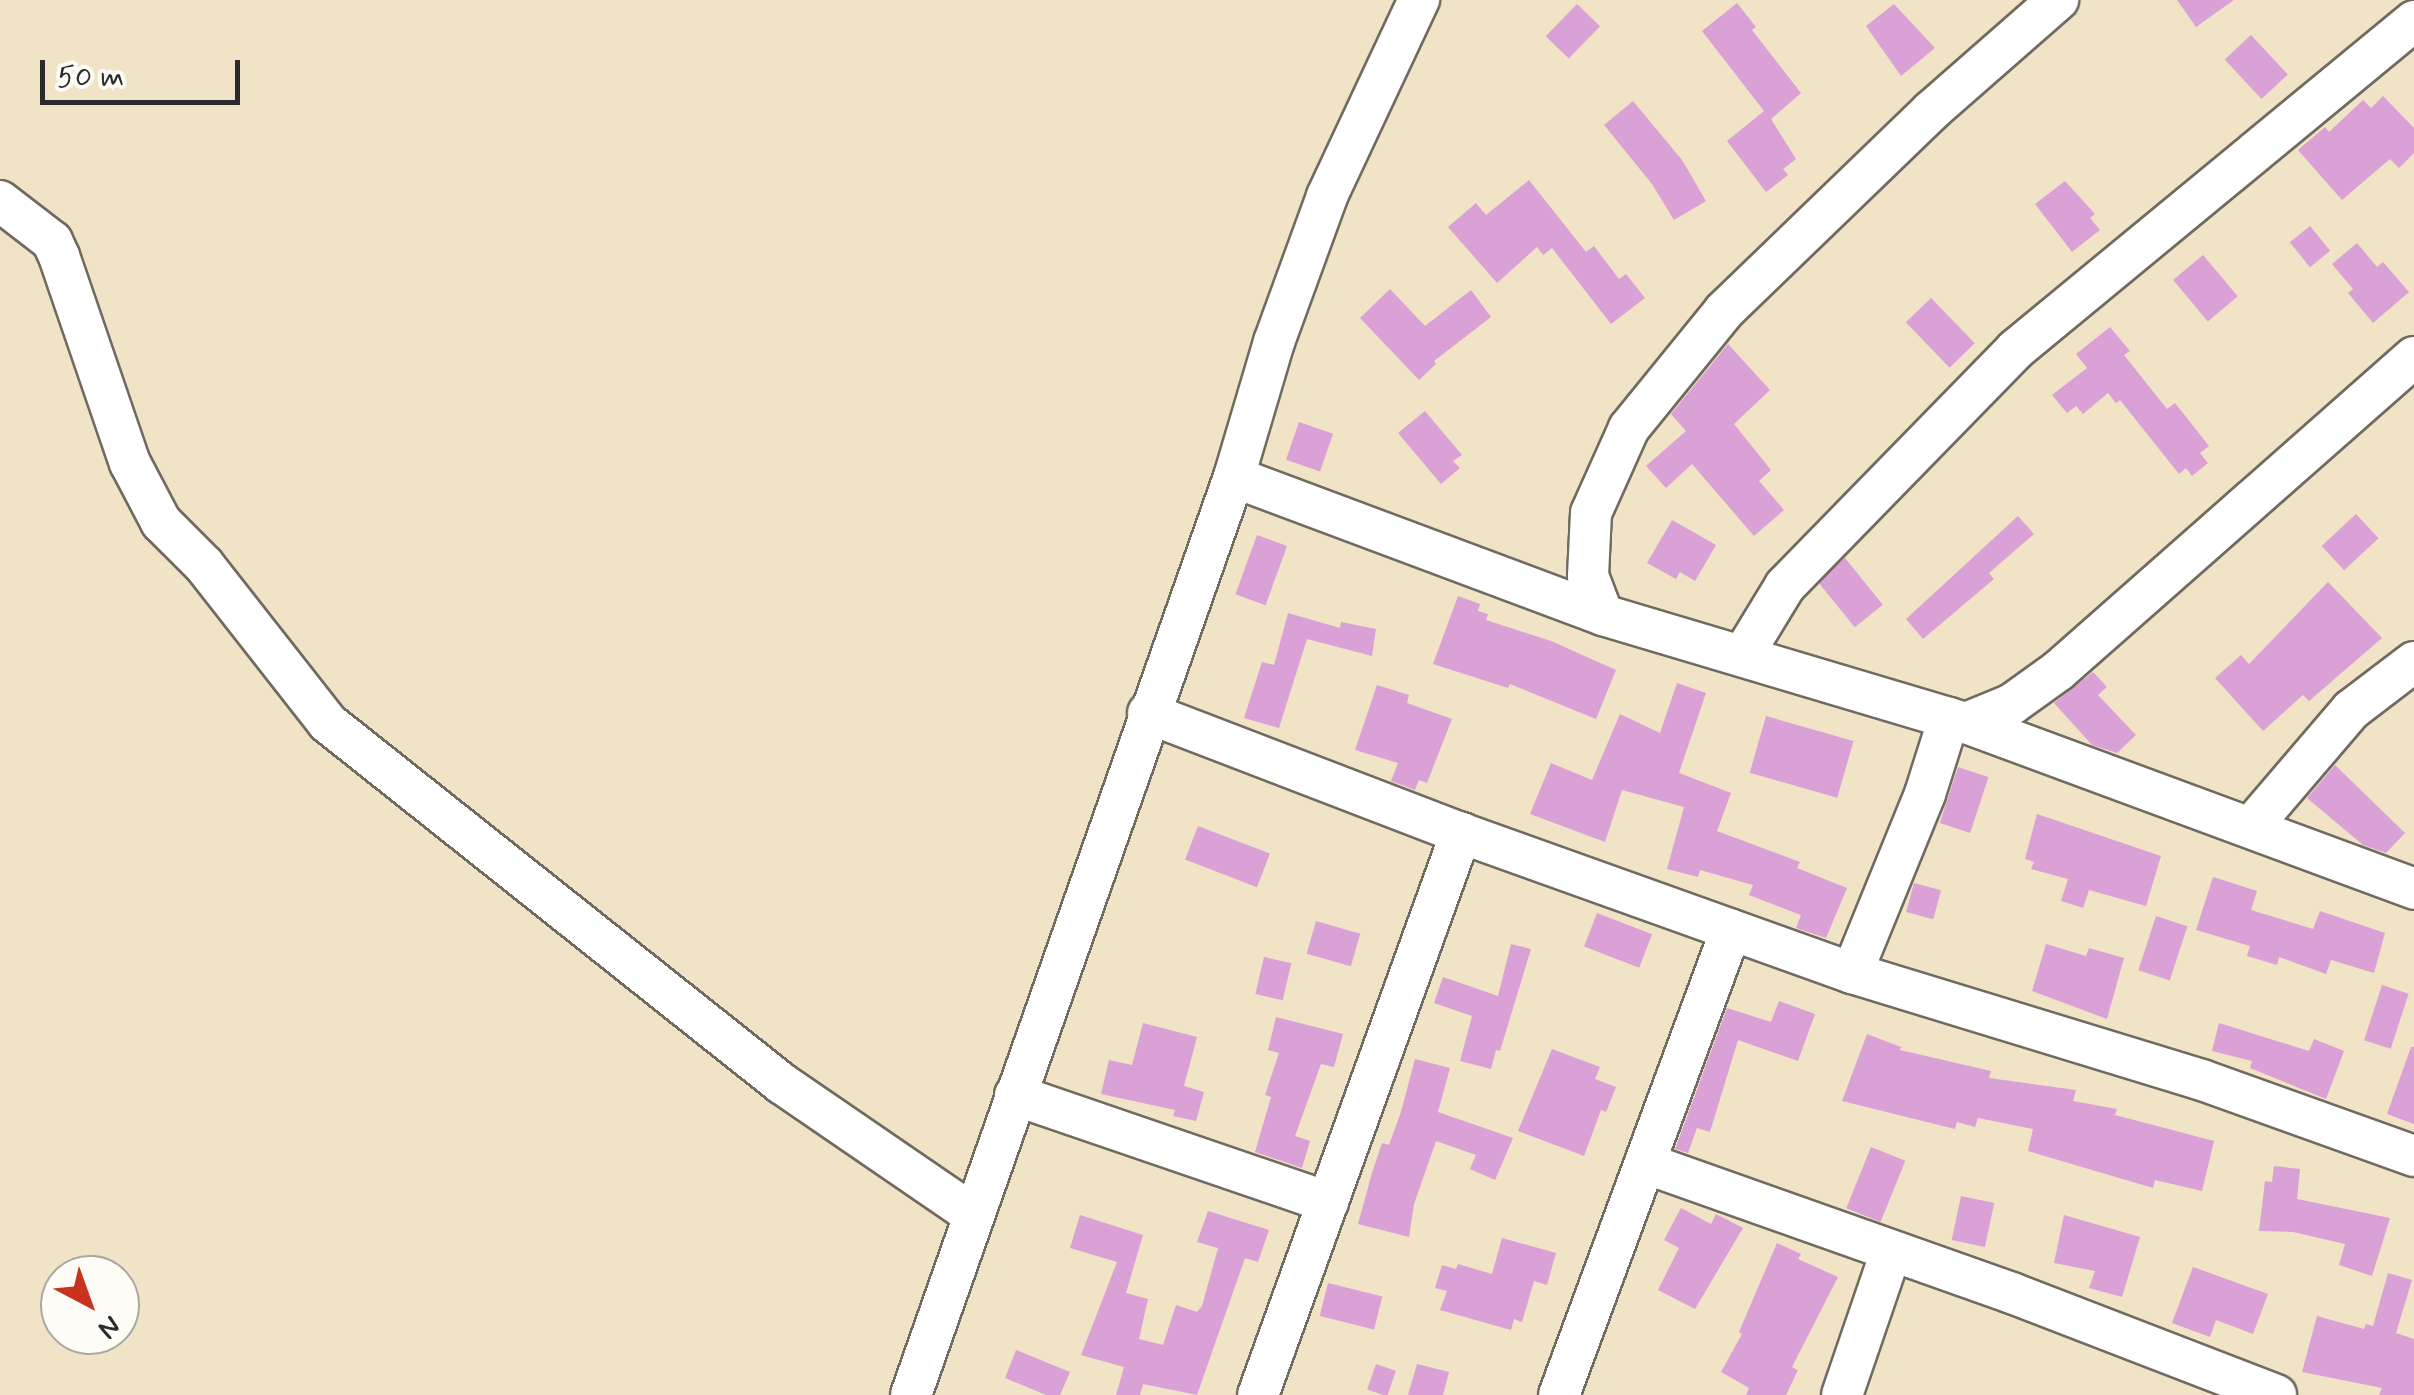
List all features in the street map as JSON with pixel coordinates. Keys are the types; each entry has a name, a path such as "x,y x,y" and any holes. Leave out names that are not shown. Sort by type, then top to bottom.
{"street":[{"path":"911,1395 1234,477 1274,342 1328,196 1419,0"},
{"path":"1603,615 1588,576 1591,514 1629,428 1724,311 1931,110 2058,0"},
{"path":"1743,655 1798,571 2015,350 2414,21"},
{"path":"0,200 52,241 60,256 130,463 161,522 204,564 328,722 782,1082 974,1214"},
{"path":"1852,973 1958,721 2012,704 2058,670 2414,356"},
{"path":"1234,477 1603,615 1958,721 2414,889"},
{"path":"2250,827 2350,710 2414,662"},
{"path":"1148,713 1461,832 1852,973 2202,1080 2414,1156"},
{"path":"1258,1395 1461,832"},
{"path":"1559,1395 1731,930"},
{"path":"1015,1095 1328,1202"},
{"path":"1646,1162 2012,1293 2276,1395"},
{"path":"1842,1395 1891,1252"}],"building":[{"path":"2177,0 2234,0 2196,27"},
{"path":"1737,3 1756,27 1752,30 1801,93 1771,119 1796,159 1783,169 1788,175 1766,192 1727,141 1764,111 1702,31"},
{"path":"1577,4 1600,26 1569,59 1546,36"},
{"path":"1894,4 1935,48 1901,76 1866,26"},
{"path":"2251,35 2288,74 2261,99 2225,60"},
{"path":"2383,96 2414,128 2414,153 2399,168 2390,159 2342,200 2298,150 2325,127 2329,132 2363,100 2371,108"},
{"path":"1633,101 1682,160 1706,201 1674,220 1652,184 1604,125"},
{"path":"1529,180 1586,252 1594,246 1619,279 1626,274 1645,298 1611,324 1552,248 1543,255 1537,247 1497,283 1448,227 1476,203 1486,215"},
{"path":"2065,181 2095,214 2090,218 2100,230 2072,252 2035,204"},
{"path":"2310,226 2330,251 2310,267 2290,242"},
{"path":"2357,243 2377,267 2383,262 2409,292 2373,323 2348,293 2353,289 2332,264"},
{"path":"2203,255 2238,296 2208,321 2173,280"},
{"path":"1390,289 1425,326 1471,290 1491,317 1434,361 1436,364 1419,380 1360,318"},
{"path":"1931,298 1975,343 1950,368 1906,322"},
{"path":"2110,327 2130,351 2124,355 2167,409 2175,403 2209,446 2200,453 2208,463 2192,476 2186,468 2179,474 2120,400 2116,403 2108,393 2083,414 2076,406 2067,413 2052,395 2087,368 2076,354"},
{"path":"1728,344 1770,390 1734,424 1771,470 1759,481 1784,510 1754,536 1692,464 1666,488 1646,466 1686,431 1671,414"},
{"path":"1425,411 1462,455 1453,461 1460,468 1441,484 1398,433"},
{"path":"1299,422 1333,434 1320,472 1286,460"},
{"path":"2356,514 2379,538 2344,570 2322,546"},
{"path":"2018,516 2034,534 1989,573 1994,579 1923,639 1906,619"},
{"path":"1672,520 1716,545 1695,581 1680,572 1676,579 1647,563"},
{"path":"1257,535 1287,546 1266,605 1235,594"},
{"path":"1845,558 1883,605 1855,627 1817,581"},
{"path":"2328,582 2382,638 2309,701 2303,695 2263,731 2215,678 2241,655 2249,664"},
{"path":"1458,596 1480,604 1478,611 1488,614 1486,620 1551,641 1616,670 1596,719 1510,684 1508,688 1433,664"},
{"path":"1288,613 1340,628 1341,622 1376,629 1372,656 1307,639 1279,728 1244,718 1262,662 1274,665"},
{"path":"2093,672 2107,687 2098,695 2136,735 2117,753 2092,745 2054,703"},
{"path":"1677,683 1706,693 1679,773 1731,793 1717,831 1800,862 1797,868 1847,888 1826,938 1796,928 1801,915 1749,895 1753,885 1700,870 1698,877 1667,869 1684,807 1622,790 1605,842 1530,814 1551,763 1592,780 1620,714 1660,733"},
{"path":"1377,685 1409,695 1407,703 1452,719 1427,783 1419,780 1415,790 1391,781 1398,763 1355,750"},
{"path":"1766,716 1853,741 1837,798 1750,773"},
{"path":"2335,765 2405,833 2386,853 2363,845 2307,798"},
{"path":"1958,767 1988,777 1970,833 1940,823"},
{"path":"2037,814 2161,856 2146,906 2089,890 2083,908 2061,901 2068,879 2031,869 2034,862 2025,859"},
{"path":"1198,826 1270,854 1257,887 1185,860"},
{"path":"2213,877 2257,891 2251,910 2313,929 2320,911 2385,933 2374,973 2331,960 2326,974 2279,957 2277,965 2247,956 2250,946 2196,930"},
{"path":"1914,883 1941,890 1933,919 1906,912"},
{"path":"1597,913 1652,934 1639,968 1584,947"},
{"path":"2156,916 2187,926 2170,980 2138,970"},
{"path":"1316,921 1360,934 1351,966 1307,954"},
{"path":"1511,944 1531,949 1500,1051 1496,1050 1491,1069 1460,1061 1472,1016 1434,1003 1443,977 1498,996"},
{"path":"2046,944 2086,956 2089,948 2124,958 2107,1019 2032,991"},
{"path":"1264,957 1291,963 1283,1000 1255,994"},
{"path":"2382,985 2409,994 2391,1049 2364,1040"},
{"path":"1779,1001 1815,1014 1798,1061 1738,1040 1710,1132 1697,1128 1688,1153 1675,1149 1727,1008 1771,1022"},
{"path":"1276,1017 1343,1034 1334,1067 1321,1064 1295,1136 1310,1141 1302,1168 1255,1152 1271,1097 1265,1095 1279,1053 1268,1050"},
{"path":"1143,1023 1197,1037 1184,1086 1204,1092 1196,1121 1173,1116 1175,1110 1101,1094 1109,1060 1132,1065"},
{"path":"2219,1023 2309,1051 2314,1039 2344,1051 2326,1099 2250,1068 2252,1061 2212,1051"},
{"path":"1867,1034 1901,1047 1900,1050 1991,1071 1989,1078 2076,1090 2073,1101 2117,1109 2115,1115 2214,1141 2202,1191 2155,1180 2153,1188 2028,1151 2033,1129 1978,1118 1975,1127 1957,1122 1955,1129 1842,1101"},
{"path":"2414,1047 2414,1124 2387,1114"},
{"path":"1552,1049 1600,1067 1595,1079 1616,1087 1606,1112 1601,1110 1584,1156 1518,1131"},
{"path":"1415,1059 1450,1068 1438,1112 1513,1138 1495,1180 1470,1169 1476,1155 1436,1141 1414,1204 1409,1237 1358,1224 1382,1143 1389,1145 1401,1112"},
{"path":"1871,1147 1905,1161 1881,1222 1846,1208"},
{"path":"2274,1166 2300,1169 2297,1199 2390,1218 2372,1276 2339,1265 2345,1244 2293,1232 2259,1231 2265,1181 2272,1182"},
{"path":"1961,1196 1994,1203 1985,1247 1952,1240"},
{"path":"1681,1208 1711,1224 1716,1214 1743,1228 1695,1309 1658,1290 1679,1248 1664,1240"},
{"path":"1208,1211 1269,1230 1258,1262 1245,1258 1197,1395 1143,1384 1140,1395 1116,1395 1124,1367 1081,1355 1117,1262 1070,1248 1080,1215 1143,1235 1126,1293 1148,1299 1139,1339 1163,1345 1176,1305 1197,1312 1202,1306 1218,1248 1197,1242"},
{"path":"2064,1215 2140,1237 2122,1297 2089,1288 2095,1271 2054,1263"},
{"path":"1502,1238 1556,1253 1547,1285 1534,1281 1522,1322 1514,1319 1511,1330 1440,1310 1447,1291 1435,1288 1442,1265 1456,1269 1458,1264 1492,1274"},
{"path":"1777,1243 1801,1254 1798,1259 1838,1277 1792,1367 1798,1370 1786,1395 1746,1395 1749,1388 1721,1372 1742,1334 1739,1332"},
{"path":"2193,1267 2268,1294 2253,1334 2216,1320 2210,1337 2172,1323"},
{"path":"2388,1273 2412,1280 2396,1333 2414,1339 2414,1395 2379,1395 2382,1388 2302,1372 2317,1316 2364,1329 2366,1324 2373,1326"},
{"path":"1328,1283 1382,1297 1374,1330 1320,1316"},
{"path":"1016,1350 1070,1372 1060,1395 1046,1395 1005,1378"},
{"path":"1376,1364 1396,1371 1388,1395 1367,1390"},
{"path":"1417,1364 1449,1372 1443,1395 1408,1395"}]}
